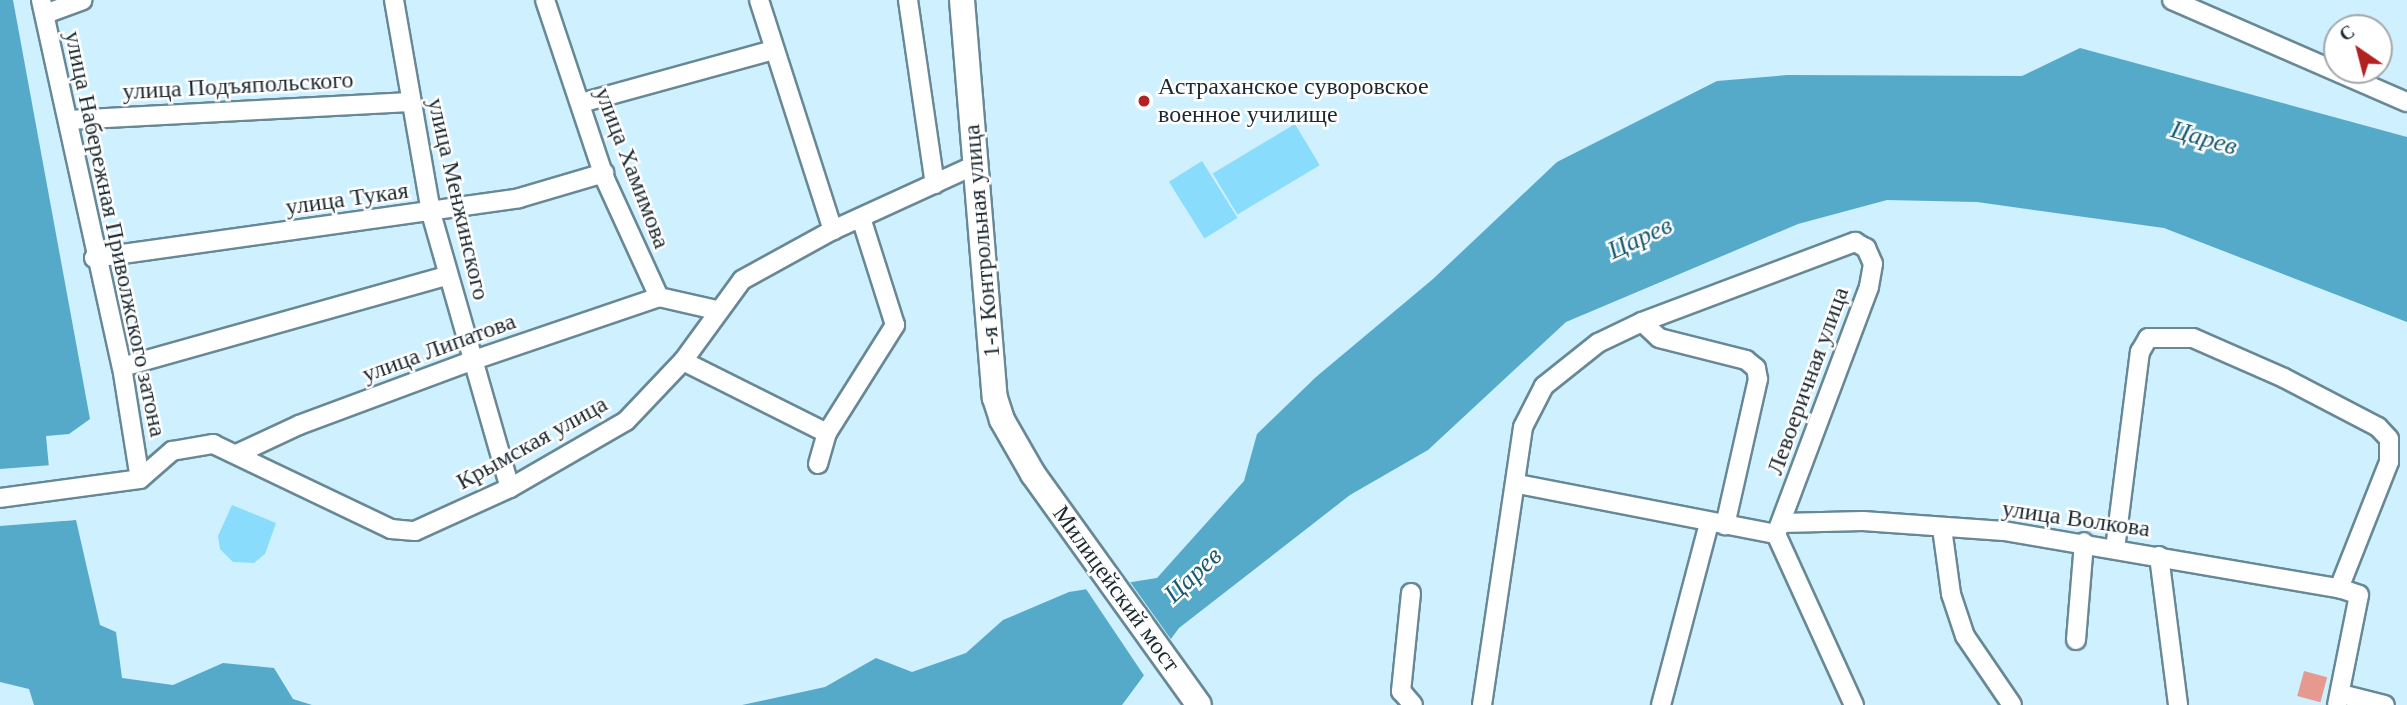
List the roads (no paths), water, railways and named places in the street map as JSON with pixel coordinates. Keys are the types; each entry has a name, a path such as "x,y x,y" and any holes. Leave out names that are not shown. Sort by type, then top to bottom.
{"main road":[{"name":"1-я Контрольная улица","path":"961,0 995,398 1033,474"},
{"name":"Милицейский мост","path":"1033,474 1199,705"}],"street":[{"path":"43,7 83,0"},
{"name":"улица Менжинского","path":"394,0 431,213 446,276 474,359 510,488"},
{"name":"улица Хамимова","path":"545,0 604,173 659,297"},
{"path":"759,0 833,230"},
{"path":"908,0 936,184"},
{"path":"2177,1 2407,102"},
{"name":"улица Набережная Приволжского затона","path":"43,7 94,258 122,367 140,479"},
{"path":"581,103 773,50"},
{"name":"улица Подъяпольского","path":"68,120 411,102"},
{"name":"Крымская улица","path":"140,479 186,446 213,444 239,453 403,531 510,488 626,421 683,361 716,310 742,280 833,230 975,165"},
{"name":"улица Тукая","path":"94,258 431,213 519,198 604,173"},
{"path":"818,464 827,433 895,325 861,218"},
{"name":"Левоеричная улица","path":"1518,484 1523,427 1544,386 1598,343 1642,321 1826,250 1855,242 1866,248 1872,264 1859,324 1827,393 1779,528"},
{"path":"122,367 446,276"},
{"path":"659,297 716,310"},
{"name":"улица Липатова","path":"239,453 299,425 474,359 659,297"},
{"path":"1642,321 1659,338 1746,360 1756,368 1758,379 1661,705"},
{"path":"2115,549 2140,352 2148,338 2193,338 2378,427 2389,439 2389,462 2339,588"},
{"path":"683,361 827,433"},
{"path":"0,498 74,492 140,479"},
{"path":"1482,705 1492,612 1518,484"},
{"name":"улица Волкова","path":"1518,484 1717,524 1779,528 1863,521 2084,542 2339,588 2359,595 2339,699"},
{"path":"1779,528 1836,669 1854,705"},
{"path":"1942,528 1951,594 1965,636 2012,705"},
{"path":"2076,640 2084,542"},
{"path":"2159,556 2178,705"},
{"path":"1411,593 1401,691 1413,705"},
{"path":"2339,699 2385,705"}],"water":[{"path":"0,0 13,0 90,419 69,434 46,436 54,521 76,520 100,625 116,632 122,678 173,685 223,663 274,668 293,699 312,705 34,705 29,689 0,682"},
{"name":"Царев","path":"2080,48 2407,137 2407,322 2164,228 1977,202 1887,200 1798,224 1566,322 1428,450 1350,495 1179,628 1122,705 742,705 825,687 876,658 912,672 966,653 1003,620 1069,592 1157,578 1244,481 1257,434 1316,377 1433,279 1557,162 1717,81 1788,75 2022,76"}],"place":[{"name":"Астраханское суворовское военное училище","path":"1144,101"}]}
